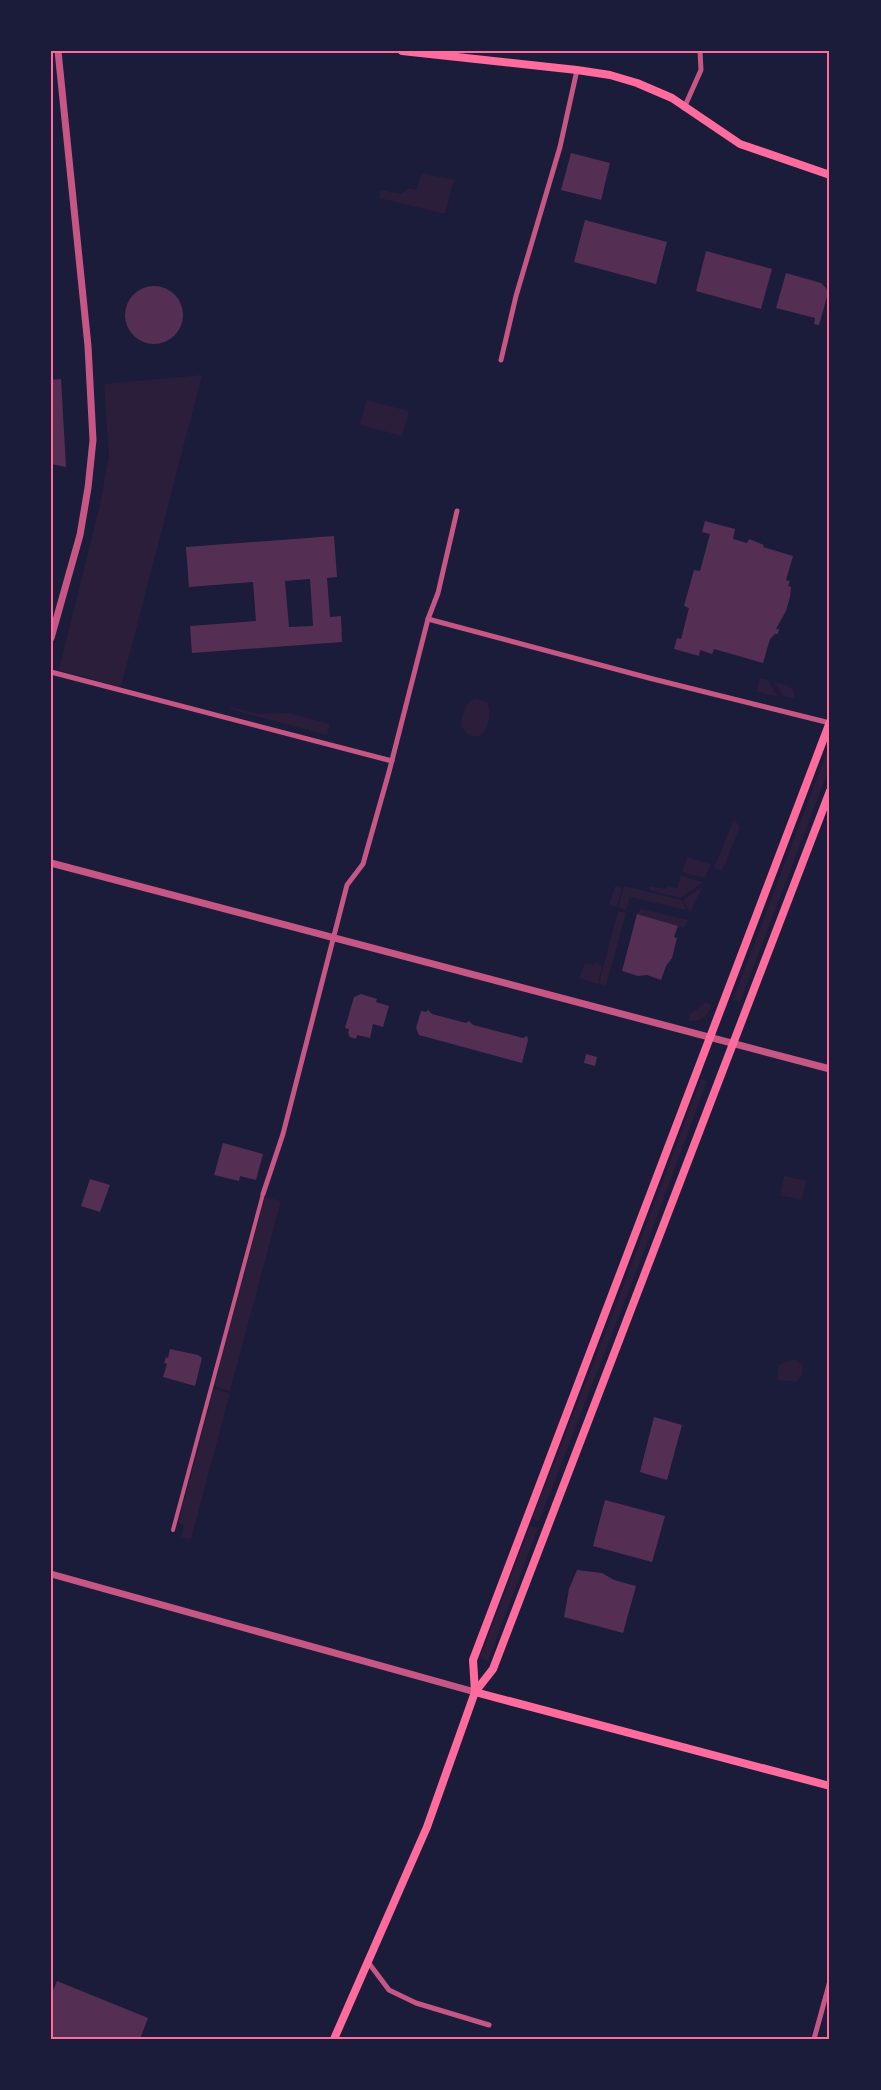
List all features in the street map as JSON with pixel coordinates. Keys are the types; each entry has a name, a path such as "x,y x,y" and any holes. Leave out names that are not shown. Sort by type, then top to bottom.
{"main road":[{"path":"402,51 472,55 577,69 638,83 672,98 740,144 830,176"},
{"path":"475,1692 473,1660 830,723"},
{"path":"334,2039 427,1827 475,1692 494,1669 830,791"},
{"path":"475,1692 830,1786"}],"street":[{"path":"51,638 80,535 93,440 88,346 58,51"},
{"path":"684,108 701,70 700,51"},
{"path":"501,360 516,296 560,147 577,69"},
{"path":"173,1530 263,1194 283,1134 332,937 347,885 363,864 428,619 438,593 457,511"},
{"path":"428,619 648,678 830,723"},
{"path":"51,672 392,761"},
{"path":"51,863 830,1069"},
{"path":"51,1574 475,1692"},
{"path":"368,1962 389,1990 416,2003 489,2025"},
{"path":"814,2039 830,1981"}],"shaded area":[{"path":"422,173 454,180 445,214 379,198 381,190 401,194 410,188 416,190"},
{"path":"202,375 121,687 59,670 100,504 109,456 104,384"},
{"path":"366,400 409,411 402,436 360,425"},
{"path":"760,678 768,680 778,697 756,691"},
{"path":"774,682 791,688 795,699 783,696"},
{"path":"476,699 487,702 489,706 489,721 485,731 479,736 468,735 461,726 463,713 469,703"},
{"path":"231,707 258,714 289,713 330,724 327,735 230,709"},
{"path":"827,752 830,753 830,766 740,1002 733,1000"},
{"path":"734,819 740,827 722,871 714,868"},
{"path":"687,857 711,864 705,878 682,872"},
{"path":"681,876 703,882 681,898 649,890 650,886 666,889 668,886 677,888"},
{"path":"615,886 622,888 617,907 609,905"},
{"path":"624,886 682,900 686,910 630,897 626,910 618,908"},
{"path":"703,886 690,913 683,900"},
{"path":"641,909 688,920 684,928 637,914"},
{"path":"618,911 626,913 606,986 599,983"},
{"path":"596,961 602,967 598,984 579,978 585,963 594,965"},
{"path":"706,1002 712,1005 706,1016 696,1021 688,1020 690,1014"},
{"path":"701,1079 707,1081 640,1262 539,1521 532,1519 614,1311"},
{"path":"784,1176 806,1181 802,1200 780,1195"},
{"path":"265,1197 281,1201 230,1391 214,1386"},
{"path":"794,1359 803,1366 802,1375 796,1382 777,1380 779,1365"},
{"path":"214,1389 230,1393 191,1539 181,1537 184,1525 178,1523"},
{"path":"530,1526 538,1528 488,1661 480,1658"}],"building":[{"path":"571,153 610,163 601,200 561,190"},
{"path":"585,220 667,242 656,284 574,262"},
{"path":"706,251 772,269 761,309 696,291"},
{"path":"786,273 821,283 826,288 828,293 819,325 814,324 815,318 776,308"},
{"path":"148,286 160,286 170,290 179,299 183,321 175,336 160,344 148,344 138,340 129,331 125,321 125,309 129,299 138,290"},
{"path":"61,379 66,467 51,464 51,380"},
{"path":"705,521 735,529 733,539 747,543 749,539 764,545 763,547 793,556 786,580 790,581 788,586 791,587 790,597 786,611 776,629 779,629 778,634 770,639 763,663 714,649 712,654 700,650 699,656 674,649 677,638 681,639 689,608 684,606 694,570 700,571 710,534 702,532"},
{"path":"334,536 337,577 327,578 330,617 341,616 342,642 192,653 190,626 256,621 253,582 189,587 186,547","holes":["310,579 313,626 289,627 285,581"]},
{"path":"637,914 678,926 674,937 677,938 672,958 661,980 622,971"},
{"path":"361,994 389,1006 383,1027 373,1024 370,1038 357,1035 356,1039 350,1037 349,1029 345,1028 354,997"},
{"path":"428,1010 432,1014 466,1023 469,1021 473,1025 523,1038 527,1036 522,1063 419,1035 416,1028 421,1011"},
{"path":"586,1054 597,1057 595,1066 584,1063"},
{"path":"223,1143 263,1154 256,1180 240,1176 239,1181 214,1175"},
{"path":"90,1179 110,1185 100,1212 81,1206"},
{"path":"170,1349 198,1355 202,1358 195,1386 163,1377 167,1364 164,1363"},
{"path":"654,1417 682,1425 667,1480 640,1472"},
{"path":"605,1500 665,1516 652,1562 593,1546"},
{"path":"577,1570 602,1573 614,1580 636,1586 623,1633 564,1617 569,1589"},
{"path":"57,1981 148,2018 140,2039 51,2039 51,1995"}]}
